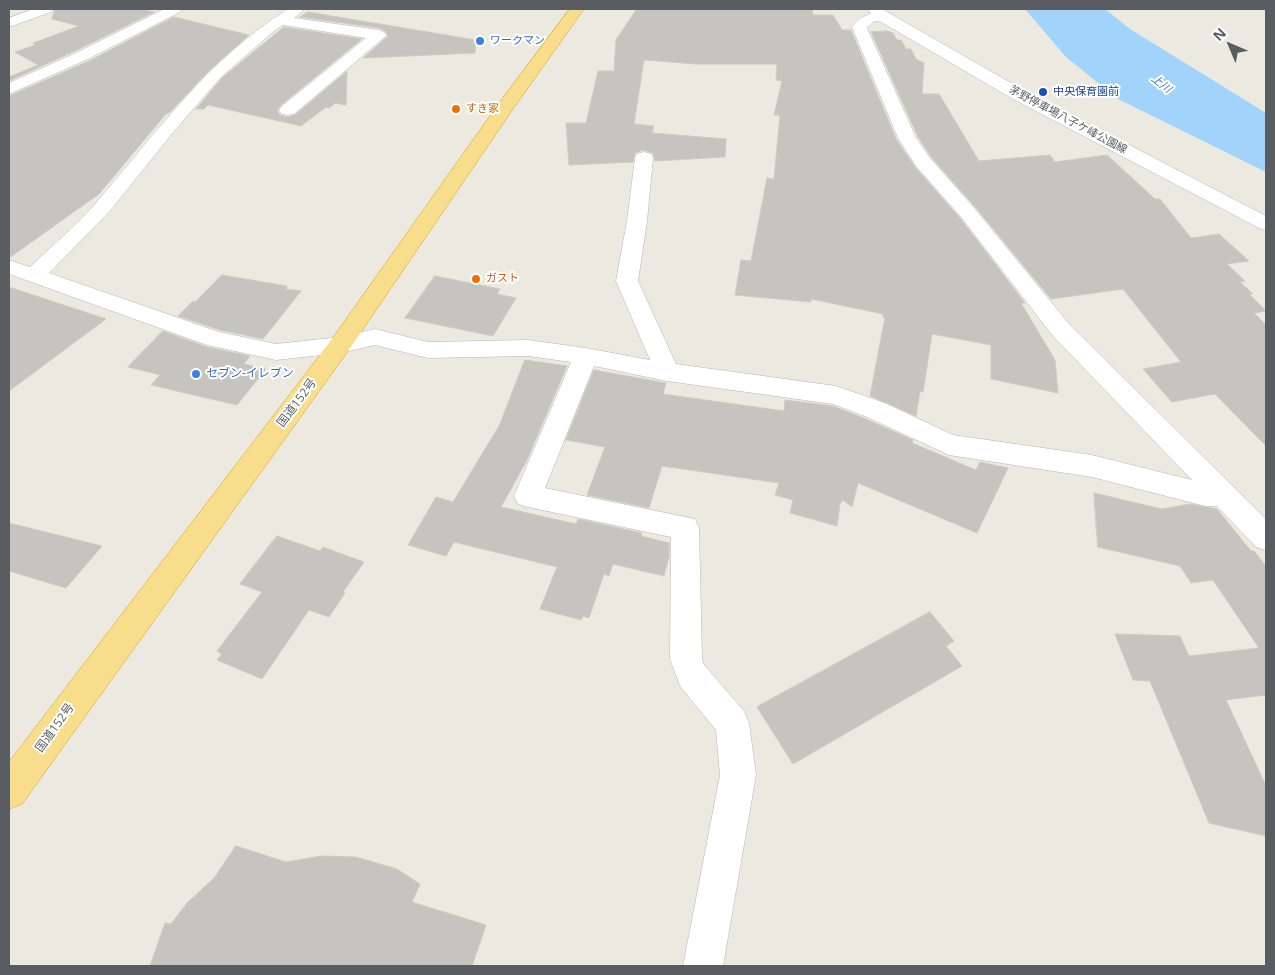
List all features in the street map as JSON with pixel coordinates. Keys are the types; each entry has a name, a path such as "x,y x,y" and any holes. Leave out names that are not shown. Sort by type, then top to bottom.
{"highway":[{"name":"国道152号","path":"9,791 340,345 508,104 577,9"}],"street":[{"path":"9,23 46,9"},
{"path":"9,89 82,56 176,9"},
{"path":"34,275 100,210 224,63 279,20 298,9"},
{"path":"878,12 859,27 907,138 922,162 968,213 1061,330 1266,538"},
{"name":"茅野停車場八子ケ峰公園線","path":"878,12 1019,95 1266,224"},
{"path":"279,20 378,35 288,110"},
{"path":"644,158 637,221 627,281 667,372"},
{"path":"9,267 215,339 276,352 340,345 375,338 428,350 528,348 586,356 667,372 836,395 876,410 949,445 1092,466 1205,495 1225,495"},
{"path":"586,356 528,496 685,528 686,659 692,675 732,723 738,775 703,966"}],"water":[{"name":"上川","path":"1025,9 1105,9 1130,29 1266,113 1266,172 1118,99 1066,57"}],"building":[{"path":"55,9 140,9 154,12 9,81 9,77 38,65 15,52 35,45 33,43 79,26 52,19"},
{"path":"637,9 812,9 813,15 833,15 842,30 851,30 896,139 915,167 960,218 1025,303 1021,303 1055,360 1058,393 991,379 991,345 932,334 923,392 920,391 916,416 870,396 885,317 883,317 883,314 811,299 811,302 735,295 741,260 751,261 767,178 774,179 780,115 774,115 782,81 776,80 777,64 696,64 644,60 634,124 654,126 652,133 726,139 725,157 655,161 653,153 643,150 635,153 633,162 569,165 566,123 586,123 598,71 614,71 616,40"},
{"path":"308,12 476,40 475,53 363,58 388,36 385,31 379,28 300,17"},
{"path":"174,17 249,35 165,115 99,194 9,258 9,96 89,61"},
{"path":"284,27 362,39 281,105 277,110 280,115 288,117 295,115 347,71 346,105 335,103 330,108 326,107 301,126 208,105 204,109 196,109 222,78"},
{"path":"887,31 893,33 897,40 901,40 906,49 911,49 916,59 924,63 922,94 939,94 979,161 1050,155 1055,162 1107,155 1155,199 1160,199 1191,238 1219,234 1249,261 1227,264 1245,281 1240,282 1253,294 1249,294 1266,311 1254,313 1266,325 1266,446 1215,394 1172,402 1143,369 1181,362 1123,289 1051,299 931,157 918,137 871,32"},
{"path":"222,275 287,286 286,289 301,291 263,339 220,330 178,316"},
{"path":"435,276 500,289 497,294 516,298 493,336 405,318"},
{"path":"9,287 106,319 9,391"},
{"path":"163,331 207,347 250,356 244,364 266,369 237,405 151,385 160,375 128,367"},
{"path":"525,360 567,366 527,460 501,507 576,524 578,519 642,533 641,536 669,543 669,557 664,576 613,564 609,576 604,574 589,618 583,616 581,620 540,609 557,567 454,542 446,556 408,545 436,497 453,502 499,426"},
{"path":"594,370 666,383 663,394 784,411 785,400 833,406 913,440 912,443 976,470 980,462 1008,468 977,533 858,483 852,507 843,500 840,504 837,526 790,513 793,500 775,495 779,483 662,466 649,508 587,495 605,447 566,440"},
{"path":"1094,493 1162,509 1190,504 1217,509 1251,551 1254,551 1266,566 1266,695 1226,700 1266,786 1266,836 1209,823 1150,681 1133,680 1115,634 1180,636 1189,656 1259,648 1213,580 1191,583 1180,566 1098,547"},
{"path":"9,523 102,546 66,588 9,571"},
{"path":"277,536 320,551 323,547 364,562 343,592 345,593 329,617 309,610 262,679 217,660 222,654 217,651 262,592 240,584"},
{"path":"930,612 954,641 946,646 962,666 793,764 757,707"},
{"path":"236,846 286,862 321,856 356,857 397,869 420,884 412,902 486,925 472,966 150,966 165,923 171,924 187,903 214,878"}],"place":[{"name":"ワークマン","path":"480,41"},
{"name":"中央保育園前","path":"1043,92"},
{"name":"すき家","path":"456,109"},
{"name":"ガスト","path":"476,279"},
{"name":"セブン-イレブン","path":"196,374"}]}
